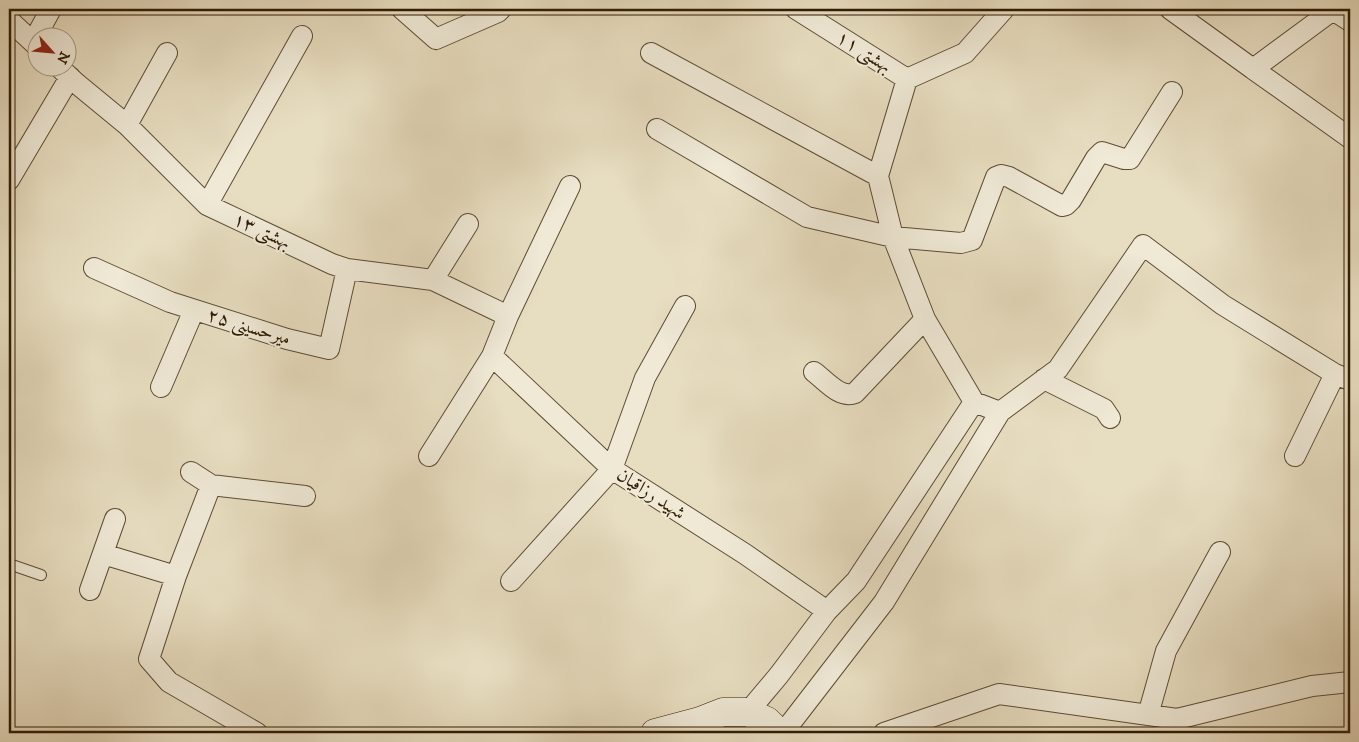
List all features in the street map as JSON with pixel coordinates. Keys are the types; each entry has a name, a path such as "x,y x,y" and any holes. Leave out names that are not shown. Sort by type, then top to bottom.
{"main road":[{"path":"655,733 694,727 723,712 748,712 766,721 779,733"}],"street":[{"path":"43,28 51,9"},
{"path":"402,9 436,39 501,9"},
{"name":"بهشتی ۱۱","path":"796,9 907,79"},
{"path":"1000,412 974,402 925,319 893,236 878,176 907,79 965,53 1004,9"},
{"path":"1170,9 1350,138"},
{"path":"1253,69 1333,10 1350,21"},
{"path":"9,20 28,38"},
{"path":"207,205 302,36"},
{"path":"127,125 167,53"},
{"path":"651,53 878,176"},
{"path":"9,180 62,78"},
{"name":"بهشتی ۱۳","path":"72,78 127,125 207,205 332,264 347,269 433,280 508,316"},
{"path":"657,129 807,217 893,236 961,243 972,240 996,177 1009,177 1062,206 1066,205 1071,200 1096,158 1102,152 1130,159 1172,92"},
{"path":"429,456 492,356 508,316 570,186"},
{"path":"433,280 468,224"},
{"path":"783,733 884,602 1000,412 1058,368 1143,245 1223,305 1342,377 1295,456"},
{"name":"میرحسینی ۲۵","path":"94,268 170,302 287,340 329,349 347,269"},
{"path":"511,581 612,469 645,378 685,306"},
{"path":"161,387 194,310"},
{"path":"814,372 841,393 849,395 855,393 925,319"},
{"name":"شهید رزاقیان","path":"492,356 612,469 746,554 827,611"},
{"path":"1044,379 1104,409 1110,418"},
{"path":"748,712 779,675 827,611 856,581 974,402"},
{"path":"191,472 211,486 306,496"},
{"path":"211,486 176,576 149,659 170,682 257,733"},
{"path":"90,590 115,519"},
{"path":"1148,715 1166,651 1220,552"},
{"path":"103,554 176,576"},
{"path":"884,733 999,694 1148,715 1180,726 1312,686 1350,682"}],"lane":[{"path":"9,564 41,575"}]}
